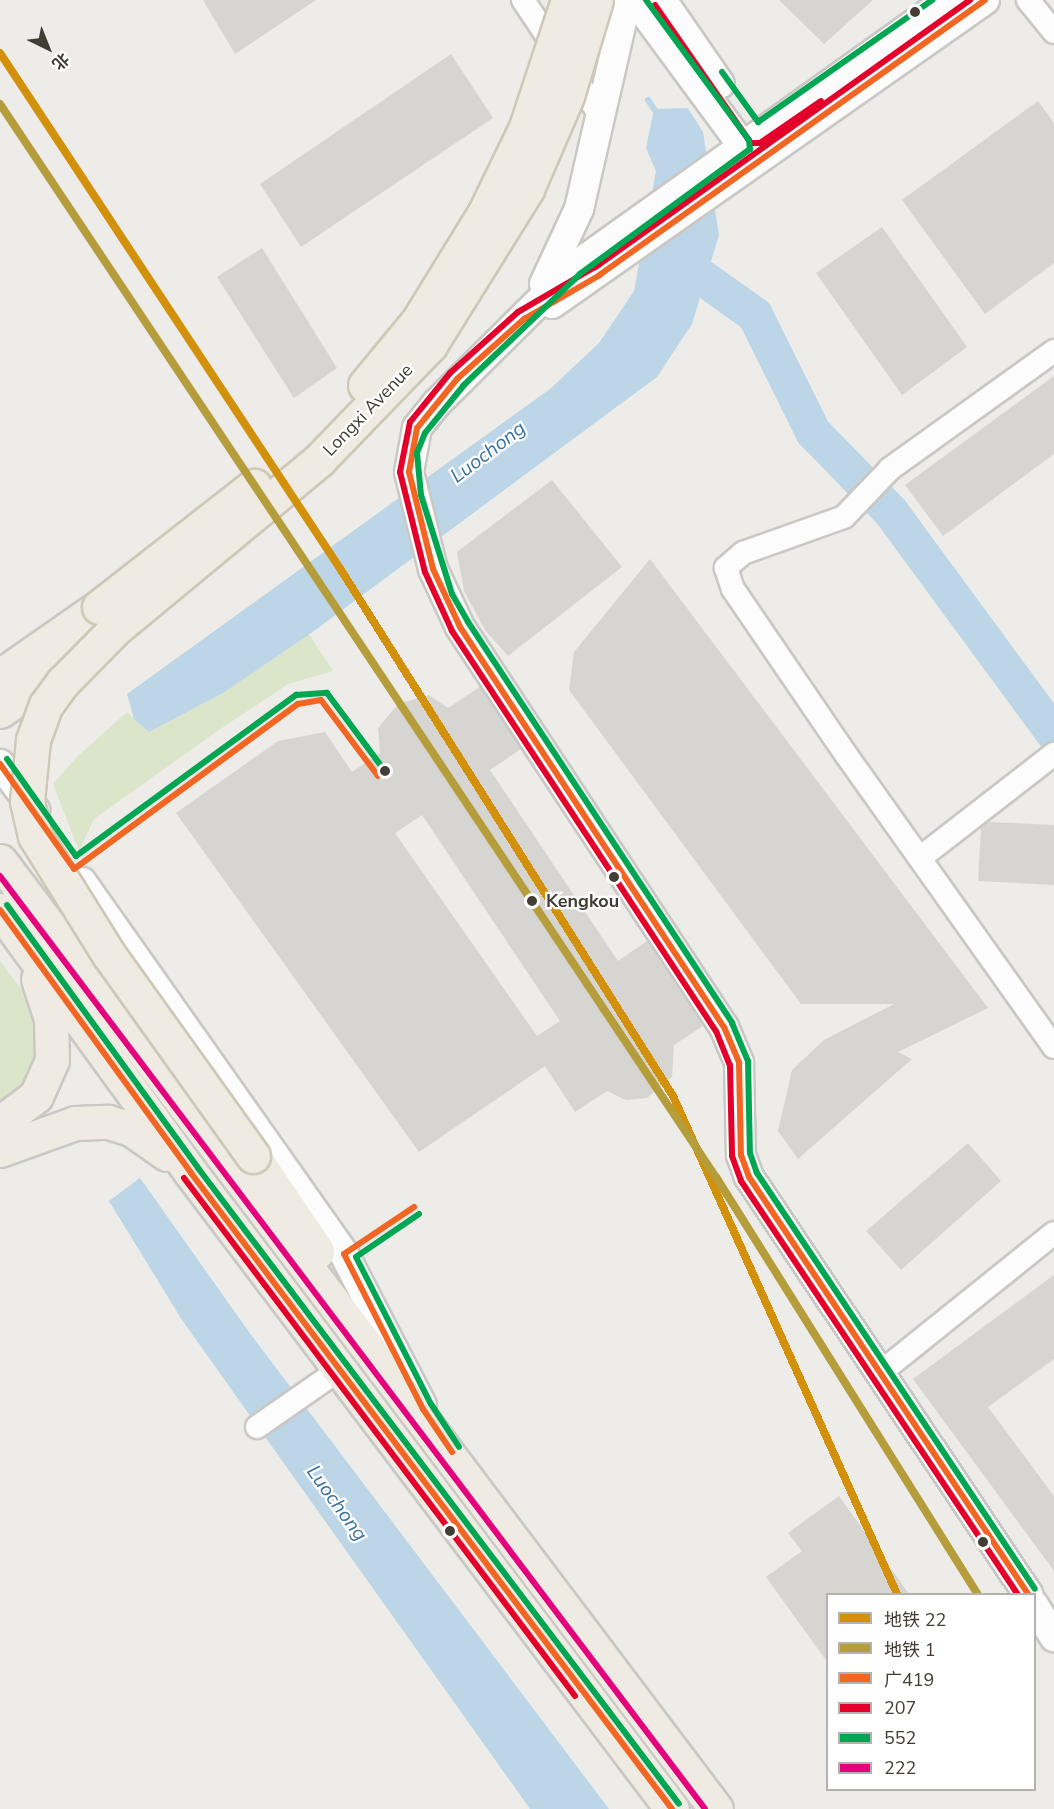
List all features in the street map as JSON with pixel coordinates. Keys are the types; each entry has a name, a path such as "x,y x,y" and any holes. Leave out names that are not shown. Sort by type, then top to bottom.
{"main road":[{"name":"Longxi Avenue","path":"0,711 321,430 418,321 454,269 526,127 568,0"},
{"name":"Longxi Avenue","path":"0,676 107,618 319,460 430,345 527,189 567,96 596,0"},
{"path":"0,649 107,618"},
{"path":"107,618 46,705 27,770 35,836 109,955 253,1156 464,1469"},
{"path":"0,861 252,1200 464,1469 716,1809"},
{"path":"0,910 191,1173 672,1809"},
{"path":"0,1150 22,1122 46,1081 53,1039 42,990 21,938"},
{"path":"22,1122 108,1122 150,1139 191,1173"}],"street":[{"path":"524,0 602,118"},
{"path":"524,319 579,209 602,118 627,0"},
{"path":"635,0 744,150"},
{"path":"662,0 744,150"},
{"path":"948,0 744,150 524,319 457,379 417,428 409,472 433,569 460,627 724,1027 739,1063 741,1155 749,1176 1027,1593"},
{"path":"625,243 719,189 744,150 985,0"},
{"path":"1028,0 1054,32"},
{"path":"1054,351 890,469 844,517 743,553 726,568 733,589 1054,1047"},
{"path":"920,858 1054,754"},
{"path":"0,764 344,1254 423,1409"},
{"path":"880,1372 1054,1233"},
{"path":"257,1427 340,1369"},
{"path":"1036,1607 1054,1637"}],"green space":[{"path":"309,634 333,671 288,684 216,732 94,819 79,851 53,784 78,756 127,712 149,732 223,693"},
{"path":"0,961 36,1009 38,1067 0,1105"}],"water":[{"path":"688,108 703,132 719,235 692,324 657,377 314,631 223,693 149,732 134,719 127,694 550,389 599,343 634,291 656,171 646,148 654,109"},
{"path":"140,1178 249,1332 609,1809 530,1809 182,1320 109,1201"}],"building":[{"path":"203,0 316,0 235,54"},
{"path":"779,0 873,0 824,44"},
{"path":"451,54 493,118 301,247 260,184"},
{"path":"1038,101 1054,123 1054,263 985,314 902,200"},
{"path":"882,227 967,347 902,395 816,273"},
{"path":"262,248 337,368 294,398 217,277"},
{"path":"1054,376 1054,454 943,536 905,485"},
{"path":"552,480 622,567 508,656 485,630 464,591 457,552"},
{"path":"650,559 988,1008 898,1052 912,1059 798,1159 778,1131 792,1070 824,1040 894,1004 801,1004 569,690 574,652"},
{"path":"480,687 521,749 490,770 618,961 647,941 703,1026 674,1045 672,1077 647,1098 626,1100 607,1091 575,1112 545,1066 419,1152 176,813 278,741 325,732 352,772 380,753 378,728 398,704 429,695 448,708","holes":["422,815 560,1021 537,1036 395,833"]},
{"path":"989,822 1054,825 1054,885 978,881 981,828"},
{"path":"968,1143 1001,1181 901,1270 866,1231"},
{"path":"1054,1275 1054,1359 988,1407 1054,1496 1054,1571 913,1379"},
{"path":"839,1496 908,1593 826,1593 826,1660 766,1577 802,1551 788,1533"}],"waterway":[{"name":"Luochong","path":"648,100 658,115"},
{"path":"679,261 755,315 813,432 891,512 1054,734"}],"metro line":[{"name":"22","path":"0,53 341,570 673,1096 897,1593"},
{"name":"1","path":"0,104 716,1177 977,1593"}],"transit line":[{"name":"552","path":"646,0 749,140 750,149 580,274 464,385 425,433 417,453 421,495 452,594 468,622 732,1023 748,1061 750,1153 757,1173 1035,1589"},
{"name":"552","path":"722,72 758,122 932,0"},
{"name":"207","path":"970,0 595,267 518,312 450,373 410,422 400,472 425,572 452,631 716,1031 730,1065 732,1156 741,1181 1017,1593"},
{"name":"广419","path":"985,0 600,275 524,319 457,379 417,428 409,472 433,569 460,627 724,1027 739,1063 741,1155 749,1177 1027,1593"},
{"name":"207","path":"655,5 751,143 760,143 821,101"},
{"name":"552","path":"7,759 76,856 296,695 327,693 385,771"},
{"name":"广419","path":"0,764 74,869 298,704 321,700 378,776"},
{"name":"222","path":"0,876 705,1809"},
{"name":"552","path":"7,905 198,1168 679,1804"},
{"name":"广419","path":"0,910 191,1173 672,1809"},
{"name":"207","path":"184,1178 575,1696"},
{"name":"广419","path":"414,1207 344,1254 423,1409 452,1452"},
{"name":"552","path":"419,1214 356,1257 431,1404 459,1447"}],"place":[{"name":"Kengkou","path":"532,901"}]}
